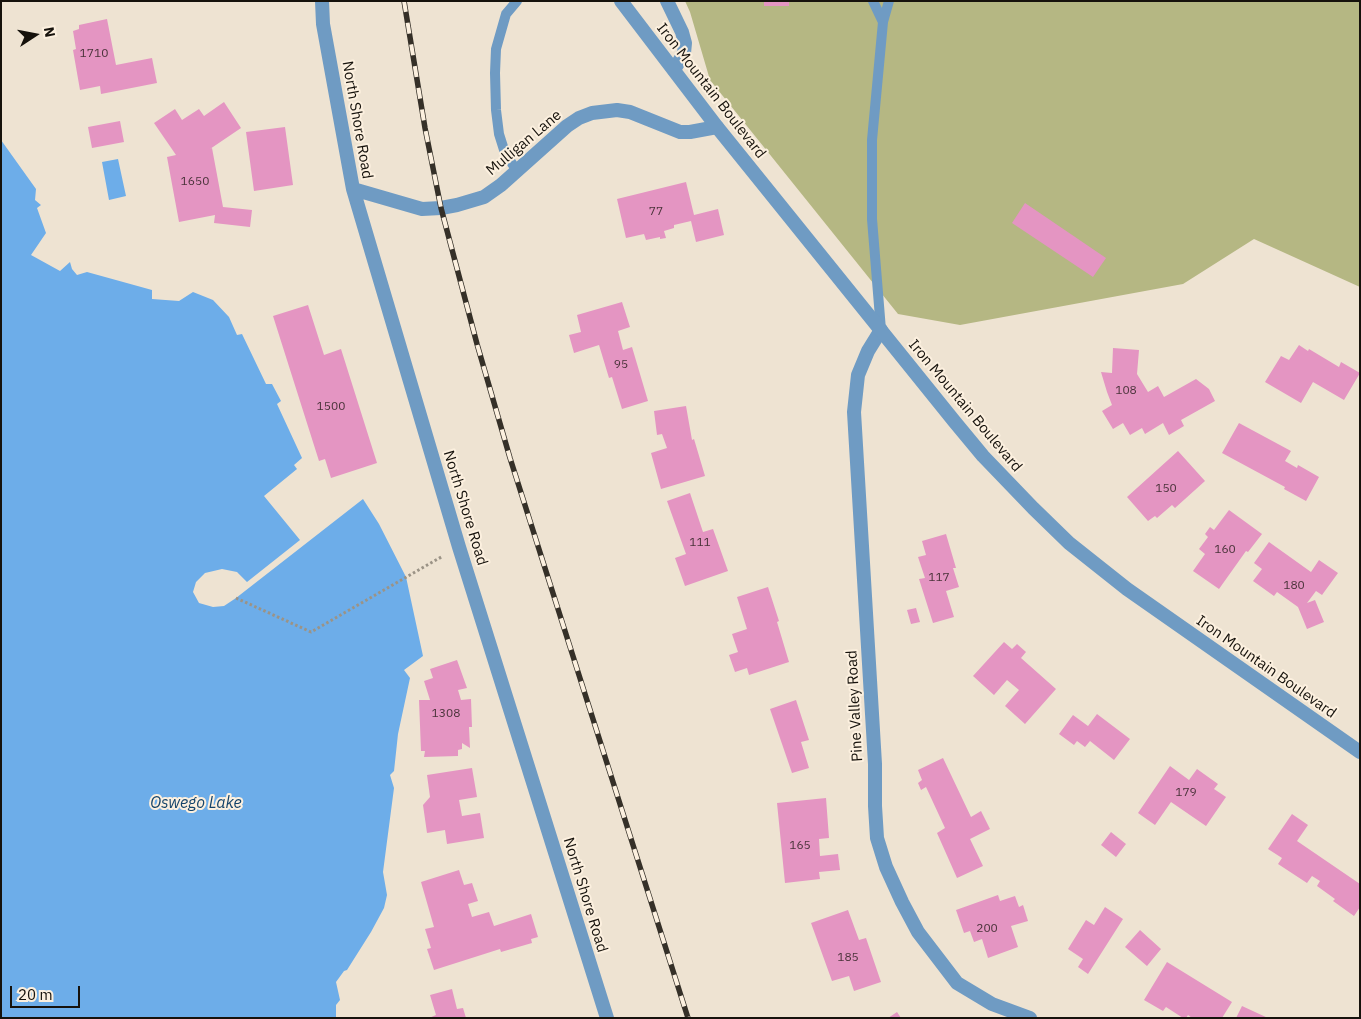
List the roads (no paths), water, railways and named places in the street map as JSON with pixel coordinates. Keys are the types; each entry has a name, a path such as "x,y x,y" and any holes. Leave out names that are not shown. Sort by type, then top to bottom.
{"street":[{"name":"North Shore Road","path":"322,1 323,24 353,189 459,548 607,1018"},
{"name":"Iron Mountain Boulevard","path":"621,1 717,127 983,456 1033,508 1069,543 1127,589 1360,752"},
{"path":"667,1 682,32 685,43 684,53 674,70"},
{"name":"Mulligan Lane","path":"353,189 422,209 457,205 484,196 501,185 567,126 592,113 617,110 630,112 680,132 717,127"},
{"name":"Pine Valley Road","path":"881,330 868,351 858,375 854,412 874,754 877,838 886,867 918,932 957,983 992,1004 1030,1018"}],"lane":[{"path":"517,1 506,14 496,49 495,73 499,134 505,153 517,171"},
{"path":"874,1 883,22"},
{"path":"881,330 872,219 872,140 883,22 889,1"}],"water":[{"name":"Oswego Lake","path":"1,140 36,189 35,200 41,205 37,208 46,233 31,255 60,271 70,262 72,269 77,275 87,272 152,290 152,299 179,301 193,292 213,300 229,317 237,335 242,334 266,384 272,384 281,401 277,404 302,458 294,465 297,469 264,496 300,540 247,582 237,572 222,569 205,573 196,582 193,592 199,603 213,607 224,606 363,499 379,524 406,577 423,656 404,670 410,678 398,734 394,771 390,775 394,788 383,872 387,895 384,908 371,932 347,970 344,971 336,982 340,1000 336,1005 336,1018 1,1018"},
{"path":"118,159 126,196 109,200 102,162"}],"railway":[{"path":"404,1 425,128 441,208 477,344 510,458 688,1018"}]}
